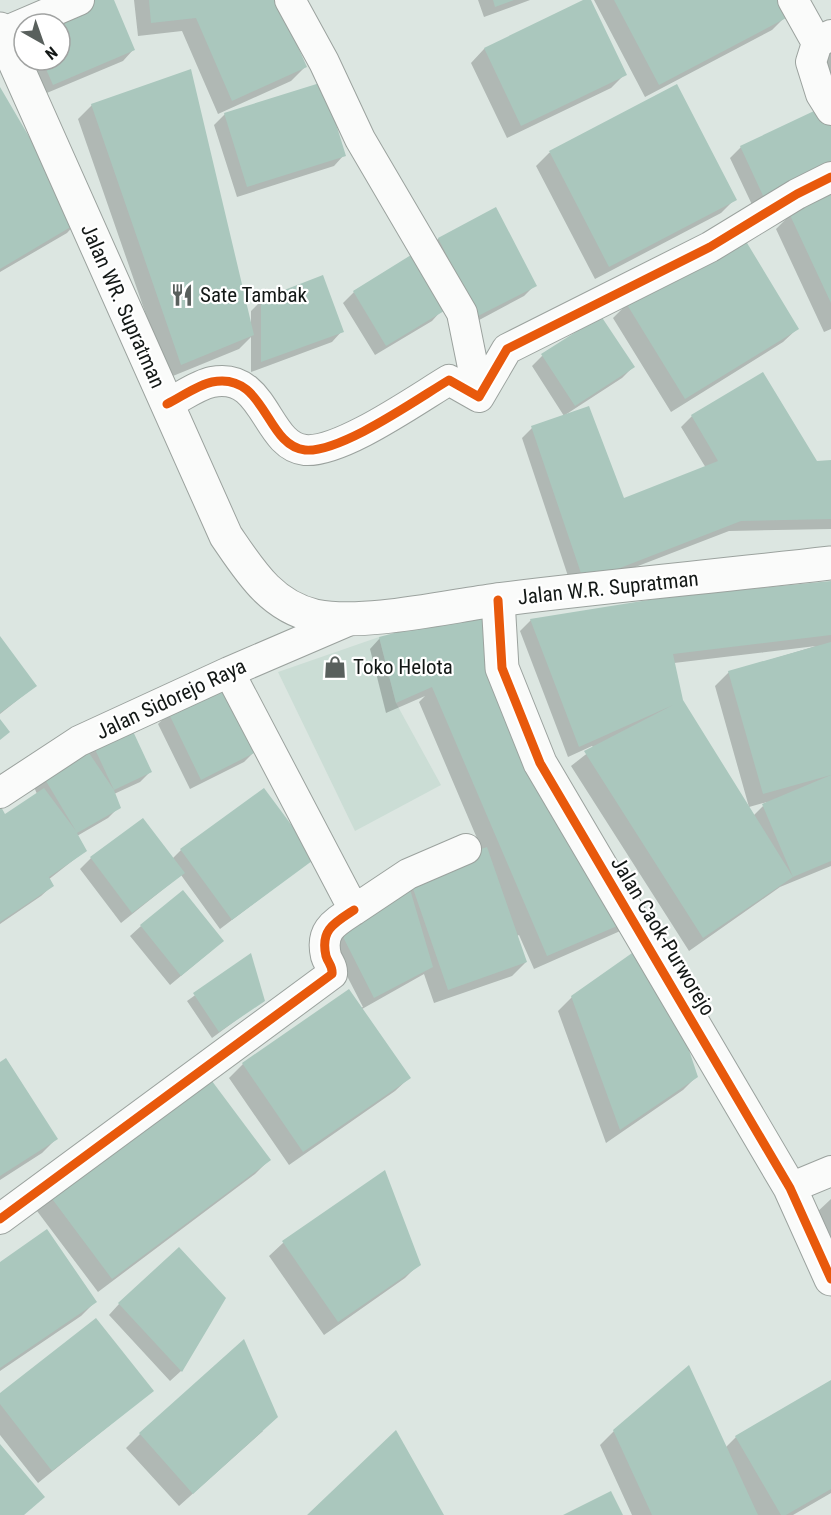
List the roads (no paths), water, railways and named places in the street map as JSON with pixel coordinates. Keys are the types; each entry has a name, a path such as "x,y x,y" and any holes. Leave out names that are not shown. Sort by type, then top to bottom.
{"main road":[{"name":"Jalan WR. Supratman","path":"1,31 226,536 272,597 292,608 315,616 350,620"},
{"name":"Jalan W.R. Supratman","path":"350,620 498,600 831,563"},
{"name":"Jalan Caok-Purworejo","path":"498,600 502,668 540,763 790,1188 831,1279"}],"street":[{"path":"1,31 79,0"},
{"path":"290,0 324,62 360,139 462,313 479,397"},
{"path":"793,0 824,39 811,62 821,94 831,110"},
{"path":"479,397 507,350 710,247 797,194 831,177"},
{"path":"167,404 212,382 238,383 262,404 284,440 292,447 308,451 343,441 449,380 479,397"},
{"name":"Jalan Sidorejo Raya","path":"0,793 79,741 229,672 350,620"},
{"path":"229,672 354,910"},
{"path":"0,1219 332,974 333,969 327,958 324,933 332,924 408,874 466,849"},
{"path":"790,1188 831,1171"}],"place":[{"name":"Sate Tambak","path":"182,295"},
{"name":"Toko Helota","path":"335,667"}]}
